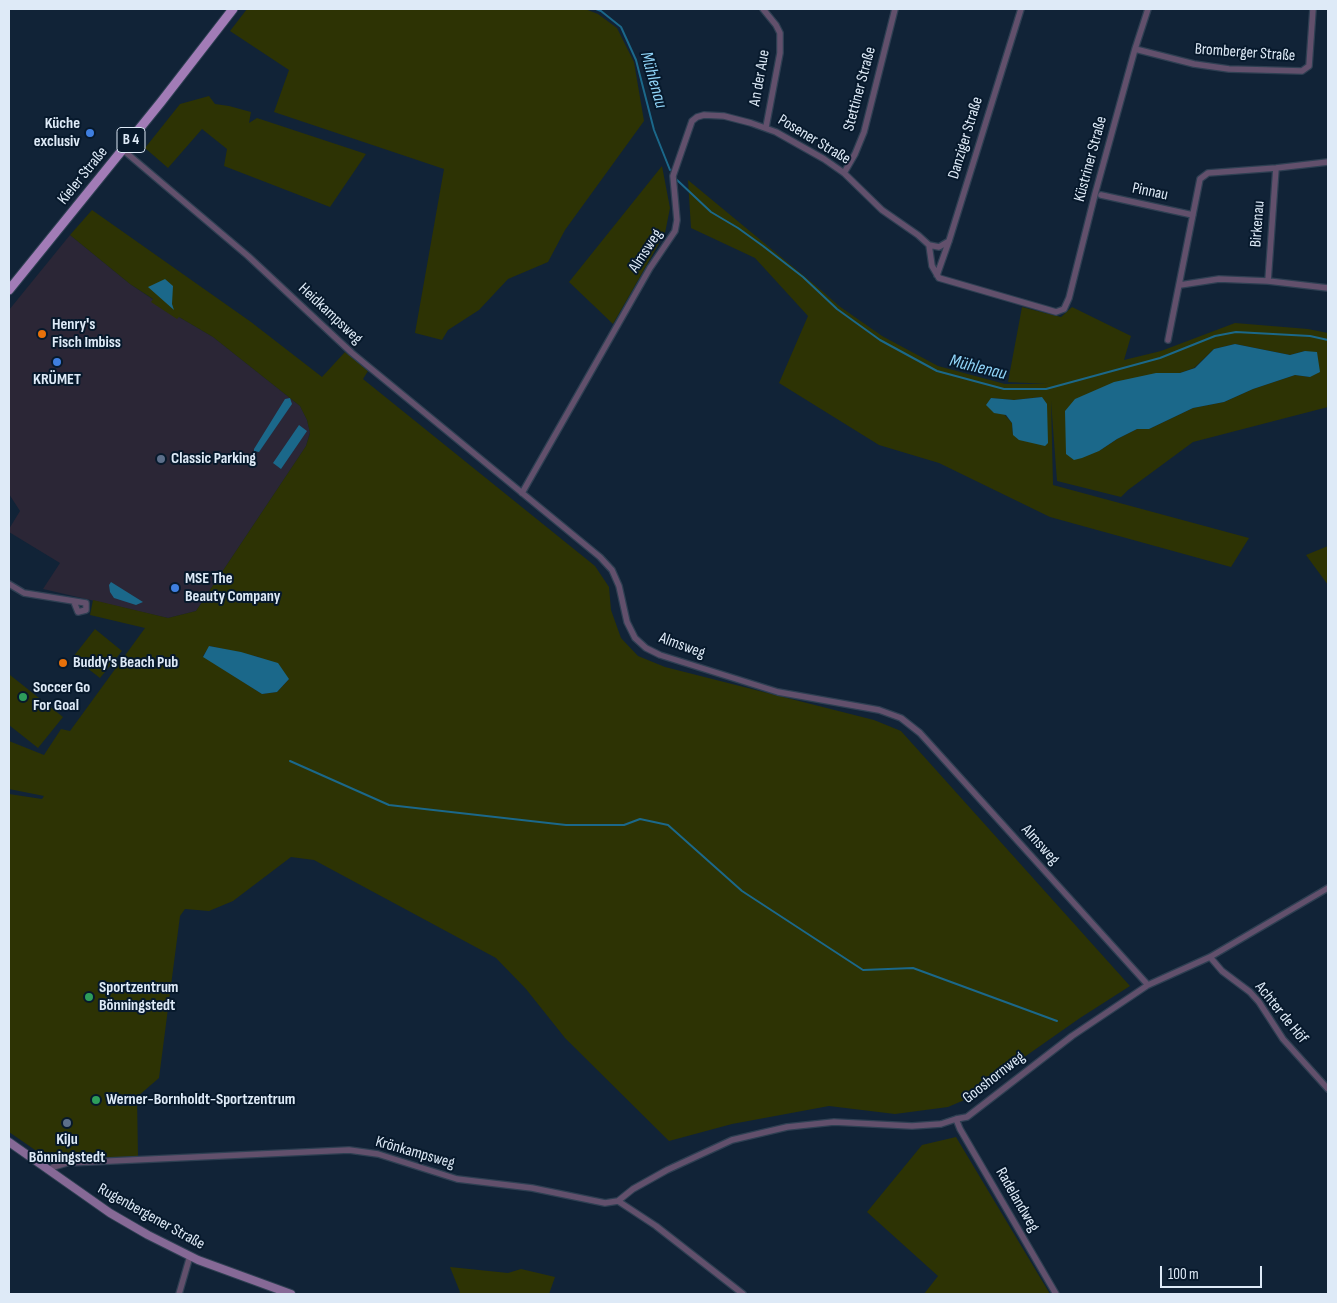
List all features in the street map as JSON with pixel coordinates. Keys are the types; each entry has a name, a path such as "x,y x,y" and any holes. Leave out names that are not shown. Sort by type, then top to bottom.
{"main road":[{"name":"Kieler Straße","path":"9,290 123,150 233,9"},
{"name":"Rugenbergener Straße","path":"9,1142 110,1213 190,1256 240,1277 290,1294"}],"street":[{"name":"An der Aue","path":"763,9 780,33 780,53 766,127"},
{"name":"Stettiner Straße","path":"844,173 855,154 864,132 895,9"},
{"name":"Danziger Straße","path":"936,275 949,241 1020,9"},
{"name":"Küstriner Straße","path":"936,275 945,281 1056,312 1064,309 1069,298 1135,49 1148,9"},
{"name":"Bromberger Straße","path":"1135,49 1194,64 1229,69 1298,72 1310,66 1313,9"},
{"name":"Posener Straße","path":"692,121 704,115 715,115 766,127 824,159 844,173 882,210 929,245"},
{"name":"Almsweg","path":"692,121 673,176 678,220 675,231 650,268 522,493 600,557 612,570 619,586 627,622 636,638 646,648 660,655 778,692 879,710 901,718 920,733 1148,985"},
{"name":"Heidkampsweg","path":"123,150 248,256 352,353 522,493"},
{"path":"1168,340 1200,179 1208,173 1328,162"},
{"name":"Birkenau","path":"1268,281 1276,168"},
{"name":"Pinnau","path":"1101,195 1193,215"},
{"path":"936,275 932,266 929,245 939,247 949,241"},
{"path":"1180,285 1219,280 1268,281 1328,288"},
{"path":"9,584 24,593 74,602"},
{"name":"Gooshornweg","path":"618,1201 633,1189 667,1170 732,1140 788,1127 834,1122 912,1126 942,1124 956,1118 967,1117 1072,1036 1148,985 1210,957 1328,888"},
{"name":"Achter de Höf","path":"1210,957 1222,971 1250,992 1259,1002 1284,1039 1328,1089"},
{"name":"Radelandweg","path":"956,1118 965,1137 1056,1294"},
{"name":"Krönkampsweg","path":"50,1171 53,1167 67,1163 349,1150 378,1154 458,1179 532,1188 605,1203 618,1201"},
{"path":"618,1201 656,1226 743,1294"},
{"path":"179,1294 190,1256"}],"shaded area":[{"path":"70,235 130,284 213,337 300,406 307,420 310,432 306,446 196,611 168,618 43,589 60,563 9,532 20,511 9,494 9,310"}],"green space":[{"path":"247,9 585,9 598,14 617,28 634,62 644,121 565,230 548,262 508,279 479,310 448,330 442,340 415,333 444,169 274,112 289,70 230,31"},
{"path":"209,96 215,104 251,112 249,123 257,118 366,154 330,207 224,166 227,149 202,129 168,168 145,148 180,104"},
{"path":"662,166 670,208 665,233 613,324 569,282"},
{"path":"688,180 839,306 882,336 938,366 1005,384 1048,384 1008,382 1022,307 1061,317 1072,307 1131,336 1124,360 1161,351 1235,323 1308,329 1328,333 1328,407 1193,442 1121,497 1057,481 1051,401 1053,485 1249,538 1231,567 1050,517 939,463 879,445 779,383 808,316 755,258 691,228","holes":["1235,344 1290,355 1305,351 1310,377 1295,375 1253,389 1224,402 1193,408 1149,429 1137,429 1099,451 1156,373 1180,373 1194,368 1214,349","1042,397 1013,435 1012,423 990,398 1014,400"]},
{"path":"92,210 251,322 322,377 345,352 368,371 363,379 595,566 609,587 611,610 621,638 638,656 665,667 874,720 901,731 1130,986 1080,1018 969,1098 948,1107 895,1114 829,1106 732,1124 669,1141 565,1038 526,989 496,958 314,860 291,857 233,901 209,911 185,909 180,916 159,1078 137,1097 138,1156 51,1161 9,1132 9,794 42,799 44,796 9,789 9,741 44,755 61,729 70,731 145,628 90,615 93,600 168,618 196,611 306,446 310,433 307,420 300,406 213,337 179,317 177,319 151,302 153,299 130,284 70,235","holes":["210,646 259,657 289,679 277,692 262,694 203,656"]},
{"path":"1328,546 1328,585 1306,555"},
{"name":"Soccer Go For Goal","path":"95,629 122,651 100,678 73,657"},
{"name":"Soccer Go For Goal","path":"10,675 63,717 38,748 9,725"},
{"path":"956,1137 1050,1294 924,1294 938,1276 867,1212 922,1145"},
{"path":"450,1267 508,1273 521,1269 555,1277 549,1294 459,1294 460,1292"}],"water":[{"path":"165,279 173,286 172,304 174,310 148,287"},
{"path":"1235,344 1290,355 1305,351 1317,352 1320,372 1310,377 1295,375 1253,389 1224,402 1193,408 1149,429 1137,429 1099,451 1082,458 1074,460 1066,454 1065,411 1075,399 1114,382 1156,373 1180,373 1195,368 1214,349"},
{"path":"1042,397 1047,404 1048,443 1045,446 1019,440 1013,435 1012,423 1006,415 994,413 986,405 991,398 1014,400"},
{"path":"290,398 292,404 259,452 254,451 285,399"},
{"path":"299,425 307,431 281,469 273,463"},
{"path":"111,582 143,602 136,605 114,598 110,592 109,585"},
{"path":"209,646 241,652 278,663 289,679 277,692 262,694 203,657"}],"waterway":[{"name":"Mühlenau","path":"596,9 621,27 636,60 654,130 670,170"},
{"name":"Mühlenau","path":"677,180 711,212 763,246 803,277 837,309 880,340 937,371 1004,389 1046,389 1160,358 1215,336 1236,332 1310,336 1328,340"},
{"path":"290,761 389,805 566,825 624,825 640,819 668,825 742,891 863,970 913,968 1057,1021"}],"place":[{"name":"Küche exclusiv","path":"90,133"},
{"name":"Henry's Fisch Imbiss","path":"42,334"},
{"name":"KRÜMET","path":"57,362"},
{"name":"Classic Parking","path":"161,459"},
{"name":"MSE The Beauty Company","path":"175,588"},
{"name":"Buddy's Beach Pub","path":"63,663"},
{"name":"Soccer Go For Goal","path":"23,697"},
{"name":"Sportzentrum Bönningstedt","path":"89,997"},
{"name":"Werner-Bornholdt-Sportzentrum","path":"96,1100"},
{"name":"KiJu Bönningstedt","path":"67,1123"}]}
